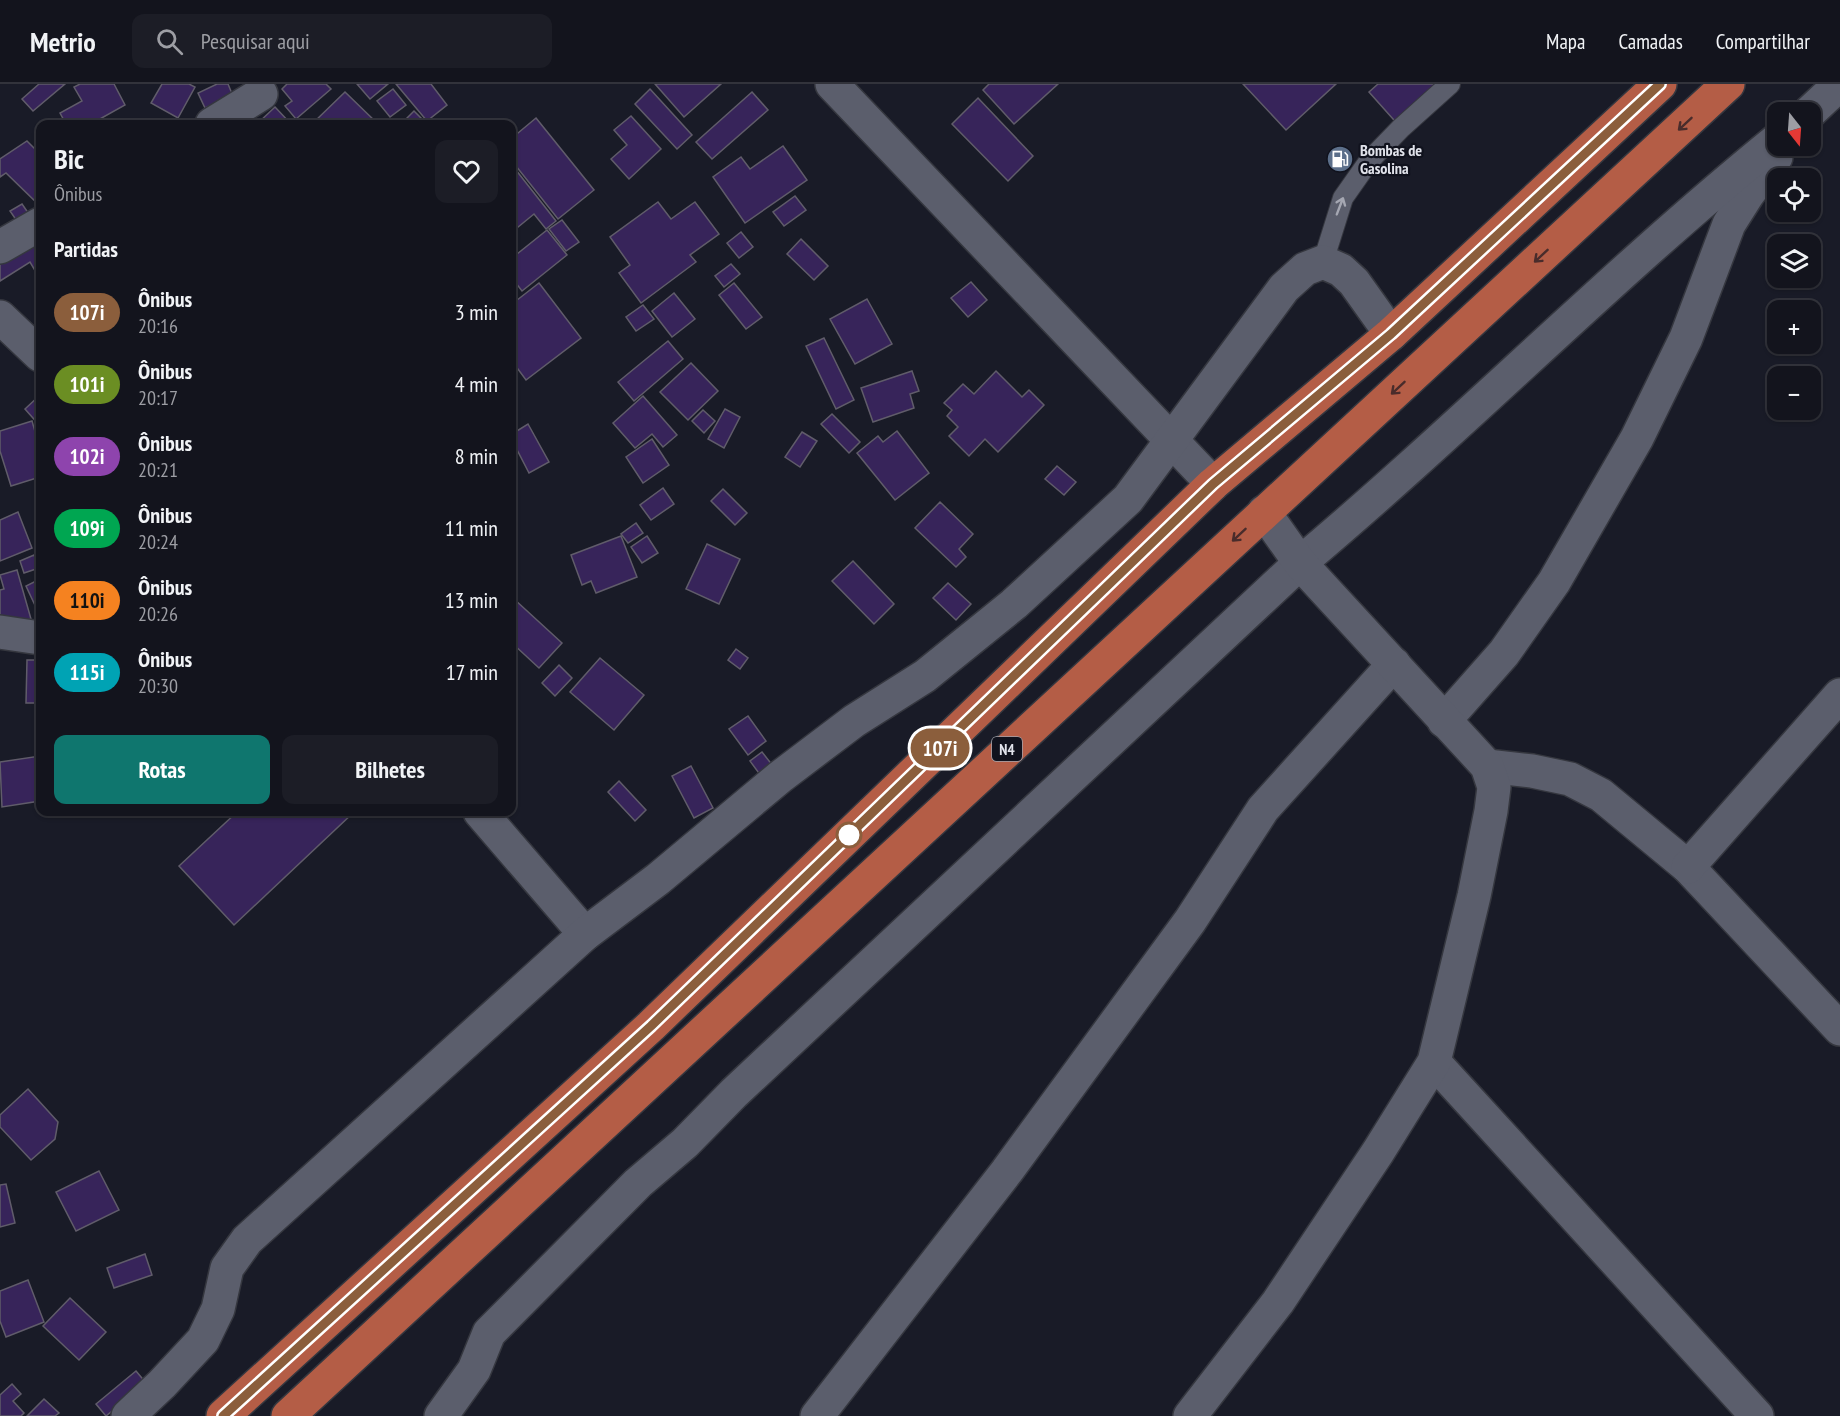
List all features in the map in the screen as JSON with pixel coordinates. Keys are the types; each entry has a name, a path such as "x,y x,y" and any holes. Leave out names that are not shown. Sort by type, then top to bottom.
{"highway":[{"path":"223,1416 651,1026 1213,484 1391,334 1660,84"},
{"name":"N4","path":"288,1416 1728,84"}],"street":[{"path":"832,84 1213,484"},
{"path":"1821,102 1840,84"},
{"path":"219,120 261,94"},
{"path":"441,1416 474,1370 489,1333 638,1183 685,1143 734,1094 1300,563 1355,517 1647,252 1767,148"},
{"path":"1444,721 1504,653 1554,582 1636,438 1686,338 1730,224 1777,156"},
{"path":"0,247 36,226"},
{"path":"128,1416 203,1340 218,1309 227,1268 247,1240 585,934 658,879 780,777 854,721 925,676 1014,604 1128,499 1284,288 1305,269 1323,262 1341,270 1354,282 1391,334"},
{"path":"0,317 36,351"},
{"path":"1190,1416 1278,1302 1434,1062 1474,896 1494,788 1487,766 1300,563 1264,512"},
{"path":"0,632 36,637"},
{"path":"817,1416 1028,1142 1190,921 1263,809 1394,664"},
{"path":"1688,867 1840,695"},
{"path":"1487,766 1532,771 1570,779 1601,795 1688,867 1840,1029"},
{"path":"483,816 585,934"},
{"path":"1434,1062 1757,1416"}],"lane":[{"path":"1323,262 1342,198 1369,161 1401,128 1450,84"}],"building":[{"path":"39,84 65,84 33,111 22,99"},
{"path":"80,84 114,84 125,105 98,120 64,120 60,113 82,101 74,87"},
{"path":"162,84 189,84 195,87 178,118 151,103"},
{"path":"217,84 228,84 233,96 205,108 198,93"},
{"path":"287,84 326,84 331,89 296,119 285,106 292,101 282,89"},
{"path":"357,84 388,84 370,99"},
{"path":"396,84 431,84 447,105 426,120"},
{"path":"655,84 721,84 684,117"},
{"path":"989,84 1058,84 1014,124 983,90"},
{"path":"1243,84 1336,84 1286,130"},
{"path":"1378,84 1450,84 1401,128 1369,92"},
{"path":"393,89 406,105 390,117 377,101"},
{"path":"650,89 692,135 677,149 635,104"},
{"path":"345,92 374,120 316,120"},
{"path":"752,92 768,110 712,159 696,142"},
{"path":"978,98 1033,156 1008,181 952,124"},
{"path":"275,107 287,120 261,120"},
{"path":"414,111 423,120 405,120"},
{"path":"631,116 661,149 629,179 611,159 627,145 614,130"},
{"path":"536,118 594,190 558,219 516,166 516,135"},
{"path":"27,141 36,150 36,202 6,173 0,177 0,159"},
{"path":"783,146 807,180 745,223 713,177 741,157 750,169"},
{"path":"516,170 556,221 546,229 534,214 516,229"},
{"path":"795,196 806,210 784,226 773,212"},
{"path":"658,202 671,219 695,202 719,234 690,255 696,262 641,303 619,273 630,265 610,237"},
{"path":"22,204 31,217 19,224 10,211"},
{"path":"562,220 579,242 566,251 549,229"},
{"path":"547,230 567,255 522,291 516,283 517,254"},
{"path":"741,232 753,247 739,258 727,243"},
{"path":"801,239 828,266 814,280 787,254"},
{"path":"36,240 36,272 30,262 0,281 0,263"},
{"path":"731,264 740,274 724,287 715,276"},
{"path":"971,282 987,300 968,317 951,298"},
{"path":"539,283 581,338 526,380 516,366 516,301"},
{"path":"734,283 762,317 746,329 719,295"},
{"path":"674,293 695,319 672,337 652,311"},
{"path":"867,299 892,344 855,364 830,319"},
{"path":"643,305 654,319 636,331 626,317"},
{"path":"824,338 854,400 836,409 806,346"},
{"path":"668,341 683,359 634,401 618,382"},
{"path":"691,363 718,391 688,420 660,392"},
{"path":"912,371 919,391 910,394 914,408 873,422 861,388"},
{"path":"996,371 1022,397 1029,390 1044,405 998,452 985,439 969,456 949,436 958,427 947,416 952,410 944,403 963,384 974,394"},
{"path":"643,396 677,435 663,447 652,434 635,448 613,423"},
{"path":"36,399 36,421 25,409"},
{"path":"725,409 740,417 724,448 708,439"},
{"path":"703,410 715,421 704,433 692,421"},
{"path":"832,414 860,442 849,453 821,424"},
{"path":"32,421 36,435 36,478 11,486 0,451 0,431"},
{"path":"528,424 549,462 529,473 516,448 516,432"},
{"path":"897,431 929,473 895,500 857,453 878,436 883,442"},
{"path":"802,432 817,441 800,467 785,457"},
{"path":"652,439 669,465 643,483 626,457"},
{"path":"1057,466 1076,482 1064,495 1045,479"},
{"path":"663,488 674,504 651,520 640,505"},
{"path":"723,489 747,513 735,525 711,501"},
{"path":"940,502 973,534 959,549 966,557 956,567 915,528"},
{"path":"18,512 32,548 0,561 0,520"},
{"path":"636,523 643,533 628,543 621,534"},
{"path":"621,536 637,577 596,593 591,581 582,585 571,555"},
{"path":"647,536 658,553 642,563 631,547"},
{"path":"707,544 740,559 719,604 686,589"},
{"path":"34,555 36,569 24,573 20,561"},
{"path":"853,561 894,604 874,624 832,581"},
{"path":"17,570 31,619 0,628 0,590 4,589 0,575"},
{"path":"36,581 36,607 26,586"},
{"path":"948,583 971,604 956,620 933,598"},
{"path":"516,601 562,643 539,668 516,647"},
{"path":"736,649 748,658 740,669 728,660"},
{"path":"600,658 644,695 614,730 570,692"},
{"path":"27,660 36,660 36,703 26,703"},
{"path":"559,665 572,678 555,696 542,683"},
{"path":"748,716 766,741 748,755 729,729"},
{"path":"762,752 773,766 761,776 750,761"},
{"path":"36,757 36,802 2,807 0,762"},
{"path":"691,766 713,808 694,818 672,776"},
{"path":"619,781 646,810 635,821 608,792"},
{"path":"233,816 350,816 234,925 179,866"},
{"path":"28,1089 58,1122 55,1139 31,1160 0,1127 0,1115"},
{"path":"99,1171 119,1210 76,1231 56,1192"},
{"path":"6,1184 15,1223 0,1227 0,1185"},
{"path":"145,1254 152,1275 114,1288 107,1268"},
{"path":"28,1280 44,1322 6,1337 0,1321 0,1291"},
{"path":"70,1298 106,1332 79,1360 43,1326"},
{"path":"136,1371 146,1383 106,1416 96,1404"},
{"path":"12,1384 21,1394 13,1401 24,1413 21,1416 0,1416 0,1395"},
{"path":"44,1399 59,1413 55,1416 27,1416"}],"bus line":[{"name":"107i","path":"223,1416 651,1026 1213,484 1391,334 1660,84"}],"place":[{"name":"Bombas de Gasolina","path":"1340,159"}]}
